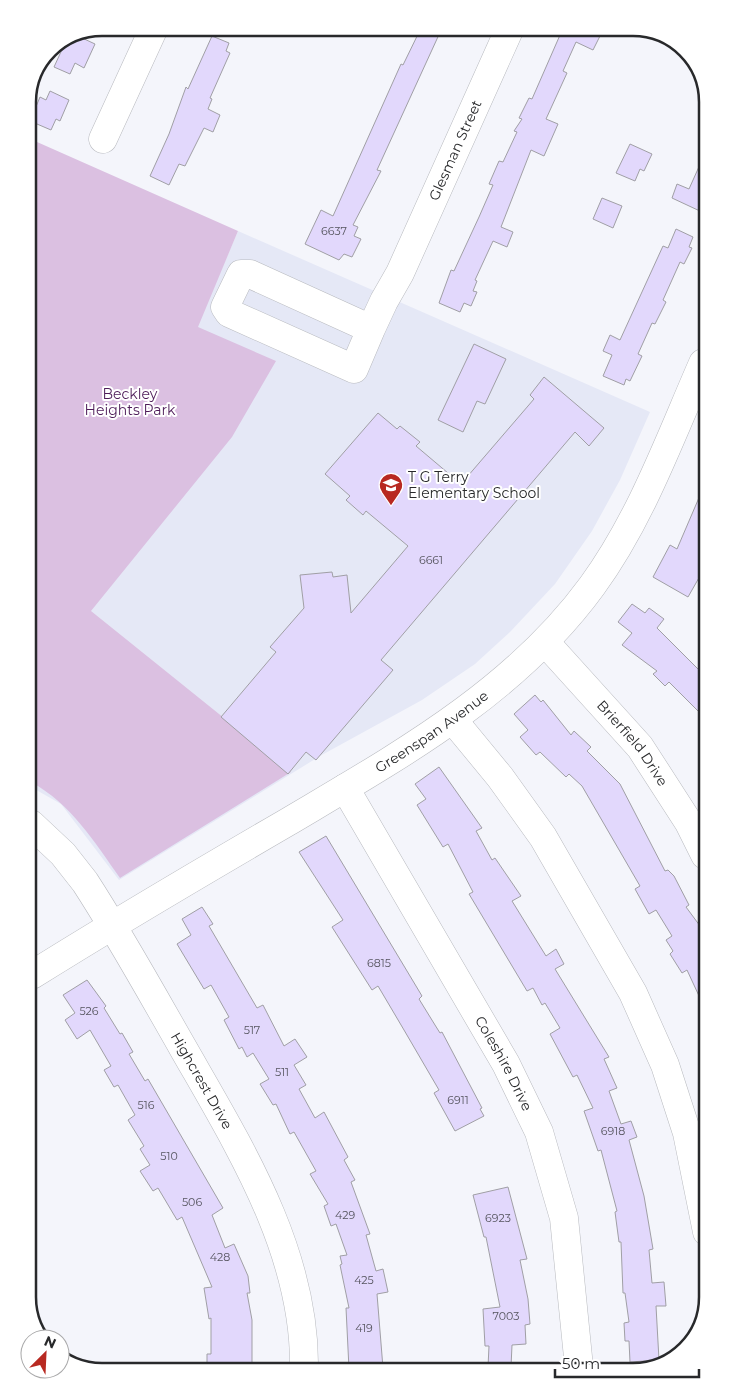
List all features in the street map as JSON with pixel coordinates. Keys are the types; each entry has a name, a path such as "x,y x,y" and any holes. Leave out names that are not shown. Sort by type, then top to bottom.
{"street":[{"path":"103,139 150,36"},
{"name":"Glesman Street","path":"371,329 250,274 241,274 225,307 229,313 354,369 384,301 400,273 506,36"},
{"name":"Greenspan Avenue","path":"36,972 112,924 345,788 454,720 522,665 545,642 592,586 619,542 643,500 699,372"},
{"name":"Brierfield Drive","path":"545,642 640,747 697,817"},
{"path":"454,720 500,777 543,837 633,993 665,1065 687,1133 699,1192"},
{"name":"Coleshire Drive","path":"345,788 506,1064 539,1132 564,1218 579,1363"},
{"name":"Highcrest Drive","path":"36,829 69,861 86,882 237,1141 276,1226 298,1304 304,1336 304,1363"}],"shaded area":[{"name":"T G Terry Elementary School","path":"238,231 650,412 620,480 592,531 555,584 510,632 475,664 422,700 320,756 119,880 61,804 36,790 36,594 220,273"}],"green space":[{"name":"Beckley Heights Park","path":"36,142 238,231 198,327 276,361 232,437 91,611 291,772 120,878 81,824 36,785"}],"building":[{"path":"212,36 229,43 226,51 230,53 210,98 212,99 208,109 220,115 213,132 204,128 185,166 179,164 169,185 150,176 169,134 186,87 188,89"},
{"path":"417,36 438,36 377,170 381,171 353,225 358,227 354,236 361,239 352,257 344,254 339,260 305,244 321,210 333,216 401,64 403,65"},
{"path":"560,36 600,36 593,50 576,42 563,71 567,73 546,119 558,124 544,156 531,150 501,227 513,232 507,247 493,241 475,280 477,281 473,291 477,292 471,306 464,303 460,312 439,303 451,270 454,271 493,185 489,184 499,161 503,162 517,132 514,131 522,119 519,118 529,98 532,99"},
{"path":"85,39 95,44 84,68 75,63 70,74 54,67 61,51 66,47"},
{"path":"50,91 69,100 60,121 56,119 51,130 36,124 36,107 40,97 46,100"},
{"path":"630,144 652,154 644,171 640,169 635,181 616,173"},
{"path":"699,167 699,211 672,198 677,184 689,189"},
{"path":"602,198 622,206 613,228 593,219"},
{"path":"676,229 693,237 689,247 692,248 684,264 680,262 663,300 666,302 655,324 652,323 638,354 642,356 630,381 626,379 624,385 603,376 612,355 603,351 610,335 620,340 663,246 668,248"},
{"path":"474,344 506,359 485,404 477,401 463,432 438,420"},
{"path":"544,377 604,428 589,446 575,432 381,660 393,670 316,760 306,752 288,774 221,717 276,652 270,647 304,608 300,575 332,572 333,577 347,575 351,613 408,546 366,511 363,515 346,500 350,496 325,474 378,413 397,429 400,426 420,442 416,446 461,484 534,399 530,395"},
{"path":"699,498 699,578 688,597 653,577 670,545 677,549"},
{"path":"632,604 645,613 649,608 664,619 657,628 699,670 699,712 669,682 665,686 653,674 657,671 622,645 632,633 618,622"},
{"path":"535,695 541,702 543,700 571,735 574,731 591,747 587,751 620,784 665,871 668,870 674,876 689,905 686,907 699,925 699,996 687,970 682,973 670,954 673,951 666,940 672,936 656,910 649,914 635,889 640,886 582,786 569,774 566,777 540,752 536,755 520,737 528,730 514,714"},
{"path":"439,767 482,828 476,831 492,860 495,858 521,896 512,901 546,956 556,949 564,964 555,969 609,1057 604,1059 617,1088 609,1091 621,1124 631,1121 637,1137 629,1140 644,1196 653,1249 649,1250 652,1283 664,1282 666,1306 656,1306 658,1358 630,1362 629,1341 625,1341 624,1323 629,1322 625,1293 623,1293 621,1242 619,1242 615,1212 617,1211 601,1150 598,1151 584,1111 593,1108 577,1075 573,1077 550,1034 560,1028 545,1003 542,1005 533,988 527,991 469,894 473,892 448,844 443,847 417,805 426,799 415,784"},
{"path":"326,836 422,996 419,999 440,1033 442,1032 482,1108 480,1109 484,1116 455,1131 434,1093 439,1090 378,986 372,990 332,927 343,920 299,852"},
{"path":"202,907 213,924 209,926 257,1008 263,1005 284,1046 295,1039 307,1057 294,1065 306,1085 299,1089 315,1118 324,1112 348,1157 344,1160 355,1180 351,1182 370,1234 366,1235 376,1271 383,1269 388,1292 377,1294 383,1363 349,1363 346,1308 349,1308 340,1265 342,1264 340,1256 347,1255 336,1224 331,1226 324,1206 328,1204 310,1174 316,1171 294,1132 290,1134 276,1104 273,1105 260,1084 269,1079 253,1053 247,1057 242,1047 239,1049 224,1020 229,1017 211,985 204,989 177,944 191,935 182,919"},
{"path":"87,980 106,1006 104,1008 133,1052 129,1054 145,1081 148,1079 223,1208 212,1215 225,1248 234,1244 248,1276 250,1293 247,1293 252,1320 252,1363 207,1363 207,1354 211,1354 211,1318 209,1319 204,1288 212,1287 182,1217 177,1220 158,1188 153,1191 140,1171 150,1165 140,1149 144,1146 128,1120 135,1115 118,1085 114,1087 104,1070 111,1066 90,1030 77,1039 65,1020 75,1013 63,995"},
{"path":"508,1187 527,1259 520,1260 528,1299 530,1324 525,1325 526,1344 512,1345 511,1363 488,1363 489,1346 485,1346 483,1309 500,1307 486,1237 484,1237 473,1195"}],"place":[{"name":"T G Terry Elementary School","path":"391,506"}]}
